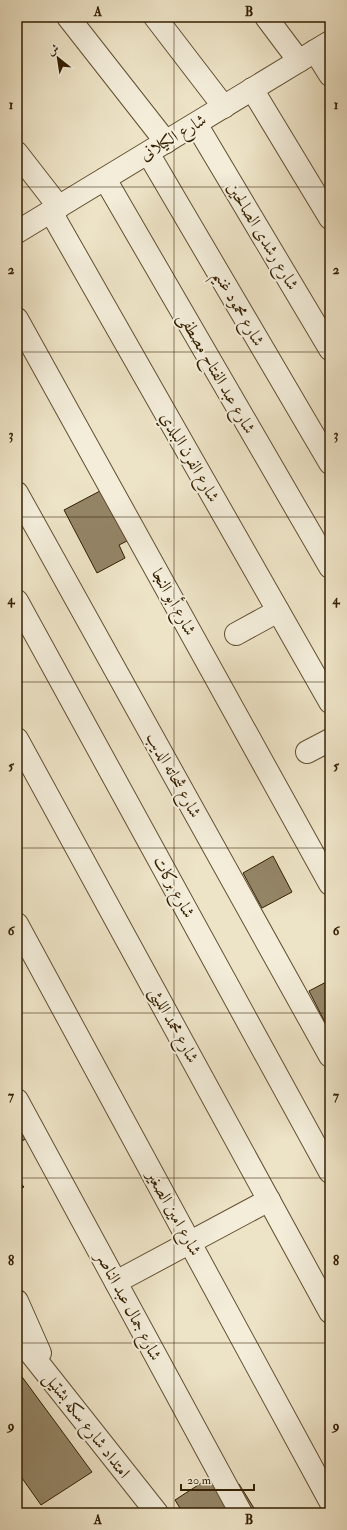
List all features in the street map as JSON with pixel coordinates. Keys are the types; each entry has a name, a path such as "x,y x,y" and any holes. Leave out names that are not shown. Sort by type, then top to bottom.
{"street":[{"path":"68,17 166,142"},
{"path":"155,17 224,106"},
{"path":"266,17 315,51 330,76"},
{"name":"شارع الكيلانى","path":"17,232 315,51"},
{"path":"252,90 330,218"},
{"name":"شارع رشدى الصالحين","path":"196,124 330,349"},
{"name":"شارع الفرن البلدي","path":"17,153 55,210 330,702"},
{"name":"شارع محمود غنيم","path":"148,153 330,463"},
{"name":"شارع عبد الفتاح مصطفى","path":"105,179 330,566"},
{"name":"شارع أبو النجا","path":"17,319 330,884"},
{"name":"شارع شحاته الديب","path":"17,493 330,1056"},
{"name":"شارع بركات","path":"17,601 330,1172"},
{"path":"236,634 278,611"},
{"name":"شارع محمد الليثى","path":"17,739 330,1312"},
{"path":"307,752 330,740"},
{"name":"شارع امين الصغير","path":"17,924 330,1501"},
{"name":"شارع جمال عبد الناصر","path":"17,1100 241,1513"},
{"path":"116,1282 269,1200"},
{"path":"17,1301 50,1377"},
{"name":"امتداد شارع سكه بشتيل","path":"17,1336 157,1513"}],"building":[{"path":"100,491 127,541 119,545 125,558 97,573 64,510"},
{"path":"273,856 292,892 262,908 243,873"},
{"path":"330,980 330,1032 309,991"},
{"path":"17,1117 28,1138 17,1143"},
{"path":"17,1179 24,1187 17,1190"},
{"path":"17,1370 92,1472 41,1505 17,1471"},
{"path":"209,1478 220,1495 239,1484 257,1513 183,1513 175,1500"}]}
